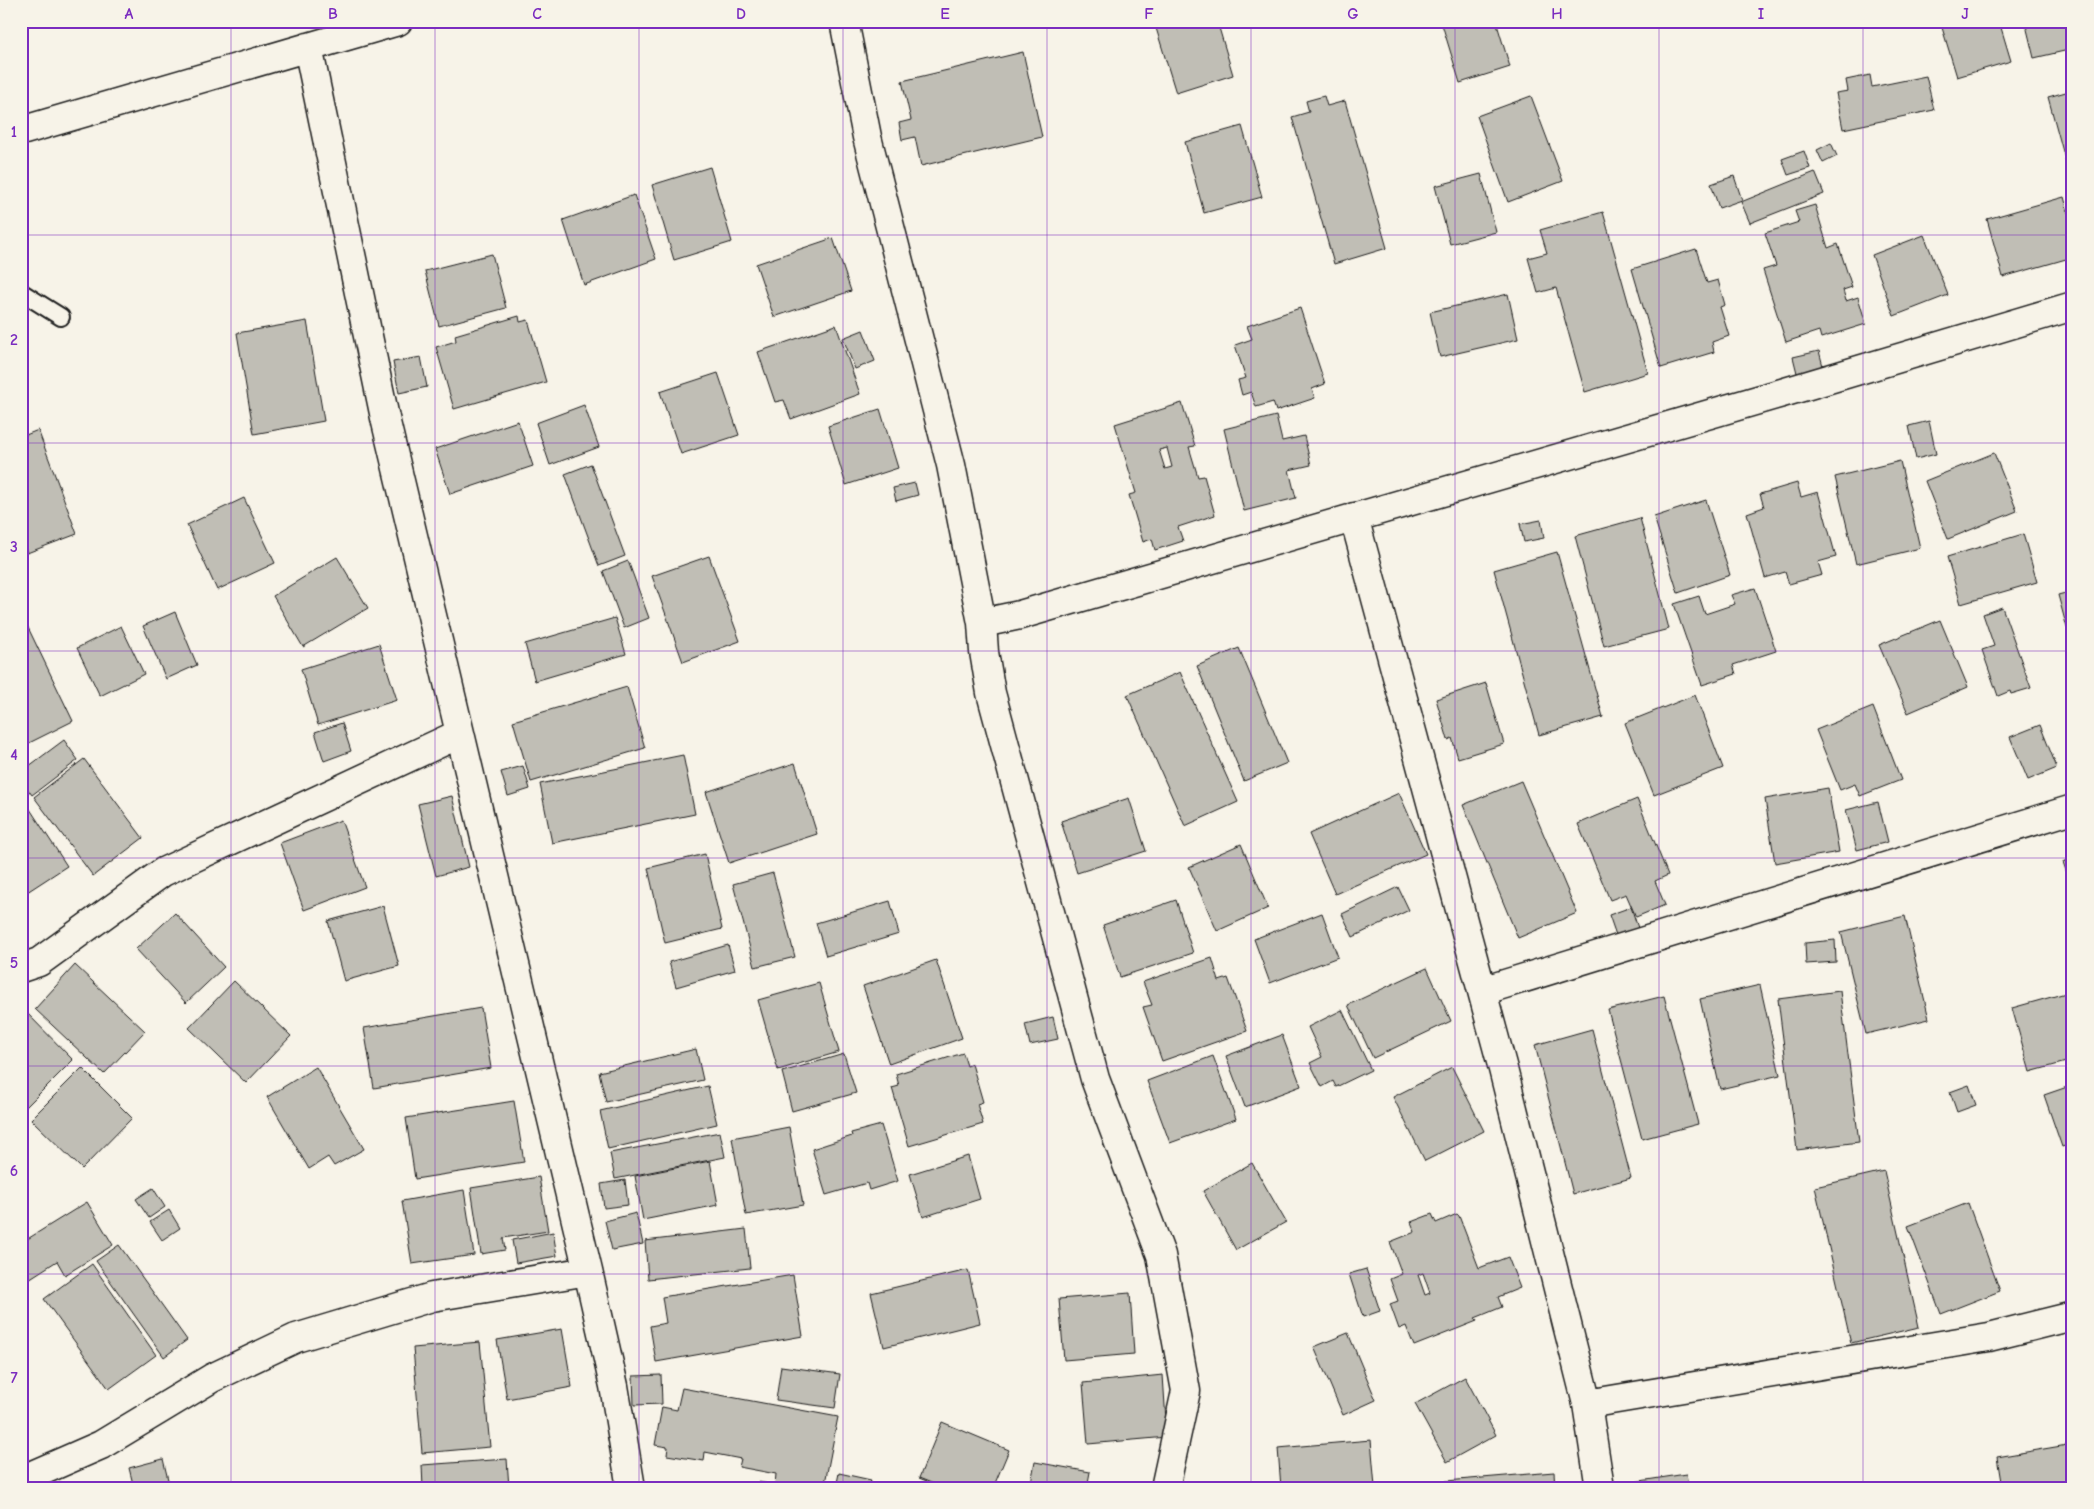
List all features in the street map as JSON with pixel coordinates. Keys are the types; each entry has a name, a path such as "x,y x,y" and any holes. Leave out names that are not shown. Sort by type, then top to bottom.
{"street":[{"path":"21,131 398,21"},
{"path":"844,21 867,137 952,465 982,623 984,652 991,693 1095,1079 1161,1256 1186,1391 1165,1488"},
{"path":"308,47 385,418 588,1271 614,1386 631,1488"},
{"path":"982,623 1020,615 2073,306"},
{"path":"1354,517 1482,991 1587,1404 1600,1488"},
{"path":"21,968 39,962 163,872 459,734"},
{"path":"1482,991 2073,810"},
{"path":"21,1480 101,1445 212,1378 296,1338 432,1297 588,1271"},
{"path":"1587,1404 1989,1337 2073,1316"}],"lane":[{"path":"21,292 61,317"}],"building":[{"path":"1179,21 1217,21 1233,75 1176,93 1156,28"},
{"path":"1441,21 1496,21 1510,67 1460,83"},
{"path":"1940,21 1999,21 2011,61 1957,77"},
{"path":"2025,21 2073,21 2073,49 2034,58"},
{"path":"1023,52 1042,137 921,166 915,137 902,140 899,123 911,120 902,81"},
{"path":"1870,75 1872,87 1926,76 1934,110 1843,129 1836,93 1848,91 1846,80"},
{"path":"2073,90 2073,188 2048,97"},
{"path":"1324,96 1327,106 1345,101 1387,248 1334,264 1292,117 1309,112 1306,101"},
{"path":"1531,96 1563,181 1508,202 1477,116"},
{"path":"1242,126 1262,197 1204,213 1185,142"},
{"path":"1831,143 1837,156 1823,163 1817,150"},
{"path":"1804,151 1810,168 1788,175 1782,159"},
{"path":"710,167 732,242 674,260 652,185"},
{"path":"1815,172 1824,194 1750,223 1741,202"},
{"path":"1481,174 1496,232 1450,244 1435,186"},
{"path":"1734,176 1742,200 1719,208 1711,184"},
{"path":"634,195 656,259 584,285 563,220"},
{"path":"2064,197 2073,230 2073,257 2003,277 1987,219"},
{"path":"1815,205 1828,248 1838,244 1852,287 1843,290 1846,301 1858,297 1866,324 1821,338 1819,331 1786,342 1763,270 1776,266 1765,233 1799,222 1795,211"},
{"path":"1603,212 1648,373 1585,392 1556,288 1538,293 1528,258 1547,253 1540,230"},
{"path":"1924,235 1948,295 1894,316 1872,255"},
{"path":"833,238 851,291 774,317 756,264"},
{"path":"1696,249 1707,283 1718,280 1725,305 1720,307 1729,336 1712,342 1714,352 1661,368 1632,269"},
{"path":"492,254 506,308 439,326 425,271"},
{"path":"1508,294 1518,339 1440,357 1430,312"},
{"path":"1300,308 1325,384 1312,389 1315,398 1276,411 1273,402 1256,407 1251,392 1242,395 1238,380 1246,378 1235,345 1252,339 1247,326"},
{"path":"519,316 520,322 528,320 546,382 454,409 436,347 456,341 455,335"},
{"path":"307,321 324,421 254,434 237,333"},
{"path":"836,325 860,394 791,419 784,400 775,402 758,352"},
{"path":"863,330 875,361 855,369 843,338"},
{"path":"1819,351 1824,370 1798,377 1793,357"},
{"path":"421,357 427,387 399,393 393,362"},
{"path":"718,373 739,435 681,454 660,392"},
{"path":"1182,403 1195,446 1189,447 1198,477 1204,476 1215,515 1178,527 1183,541 1155,550 1152,539 1143,542 1129,495 1136,493 1115,424","holes":["1167,448 1172,467 1165,469 1159,450"]},
{"path":"584,405 599,447 550,465 536,423"},
{"path":"880,409 898,468 846,485 828,426"},
{"path":"1276,416 1282,441 1304,436 1311,465 1289,470 1296,498 1244,511 1224,429"},
{"path":"518,421 533,466 450,494 435,449"},
{"path":"1929,421 1936,454 1916,459 1909,426"},
{"path":"38,430 77,534 27,553 21,537 21,437"},
{"path":"1994,453 2017,511 1948,539 1925,481"},
{"path":"1900,461 1920,548 1856,564 1835,477"},
{"path":"591,464 625,556 599,566 565,474"},
{"path":"915,483 918,495 896,501 893,488"},
{"path":"1797,483 1801,497 1818,492 1836,557 1818,562 1822,575 1789,584 1785,572 1765,578 1747,513 1764,507 1760,494"},
{"path":"244,498 275,563 217,590 187,525"},
{"path":"1706,500 1730,575 1678,593 1654,517"},
{"path":"1640,518 1669,629 1604,646 1575,536"},
{"path":"1541,520 1544,538 1524,542 1520,524"},
{"path":"2023,534 2037,582 1961,604 1947,557"},
{"path":"1557,552 1603,717 1539,735 1494,570"},
{"path":"709,556 740,641 683,662 652,576"},
{"path":"337,557 368,608 303,647 273,596"},
{"path":"628,561 649,618 624,628 603,571"},
{"path":"1755,588 1776,651 1733,665 1736,674 1702,685 1674,604 1699,596 1705,614 1735,604 1731,595"},
{"path":"2073,591 2073,627 2067,628 2058,595"},
{"path":"2002,607 2031,688 2011,694 2010,691 1998,696 1982,650 1994,646 1983,614"},
{"path":"175,612 197,665 166,679 143,626"},
{"path":"21,613 73,721 25,745 21,737"},
{"path":"615,618 626,654 535,681 525,644"},
{"path":"1940,620 1968,687 1908,713 1879,645"},
{"path":"121,626 144,674 100,696 77,648"},
{"path":"379,644 397,700 318,725 301,669"},
{"path":"1239,648 1287,763 1244,781 1197,666"},
{"path":"1180,672 1238,802 1185,826 1127,695"},
{"path":"1486,683 1504,744 1458,758 1452,738 1448,740 1436,699"},
{"path":"627,687 645,748 531,782 513,721"},
{"path":"1695,695 1723,768 1654,795 1625,723"},
{"path":"1873,707 1901,780 1860,796 1855,784 1840,790 1816,730"},
{"path":"342,723 351,751 324,761 315,732"},
{"path":"2040,725 2057,768 2028,780 2010,737"},
{"path":"64,740 78,760 32,795 21,780 21,772"},
{"path":"683,755 695,814 552,843 540,784"},
{"path":"84,759 143,838 93,876 34,797"},
{"path":"795,763 817,834 729,863 706,792"},
{"path":"523,766 530,789 508,796 501,772"},
{"path":"1521,781 1577,913 1518,938 1463,805"},
{"path":"1828,788 1839,852 1775,863 1765,799"},
{"path":"1399,793 1426,854 1335,894 1309,834"},
{"path":"452,796 469,867 436,876 418,804"},
{"path":"1129,798 1146,851 1077,873 1061,821"},
{"path":"1637,799 1668,875 1655,881 1665,905 1636,917 1626,894 1610,900 1578,824"},
{"path":"1878,802 1888,842 1857,850 1846,810"},
{"path":"26,803 67,866 21,896 21,806"},
{"path":"341,820 365,887 304,910 280,843"},
{"path":"1241,844 1268,908 1217,931 1189,867"},
{"path":"705,854 722,929 665,943 648,868"},
{"path":"2073,858 2073,890 2063,862"},
{"path":"773,873 795,957 755,967 733,884"},
{"path":"1398,887 1409,910 1353,937 1342,914"},
{"path":"1176,900 1193,953 1120,977 1103,925"},
{"path":"890,901 899,934 826,956 816,923"},
{"path":"383,906 399,966 344,981 328,921"},
{"path":"1631,907 1639,931 1617,938 1609,915"},
{"path":"175,913 224,967 186,1003 136,949"},
{"path":"1322,913 1338,957 1270,983 1254,939"},
{"path":"1905,916 1929,1019 1866,1034 1841,932"},
{"path":"1835,940 1836,962 1806,964 1805,943"},
{"path":"728,945 735,970 676,987 669,962"},
{"path":"1212,958 1219,981 1228,978 1247,1031 1162,1061 1143,1007 1152,1005 1143,982"},
{"path":"936,960 962,1038 889,1064 863,986"},
{"path":"75,965 145,1031 104,1074 35,1009"},
{"path":"1427,968 1451,1021 1373,1058 1348,1005"},
{"path":"234,981 291,1036 246,1083 189,1028"},
{"path":"819,983 839,1052 778,1070 758,1000"},
{"path":"1760,985 1780,1075 1720,1089 1700,999"},
{"path":"1840,991 1859,1142 1797,1150 1778,999"},
{"path":"2073,991 2073,1060 2030,1072 2012,1008"},
{"path":"1664,996 1698,1124 1642,1139 1608,1010"},
{"path":"481,1008 491,1068 374,1088 364,1028"},
{"path":"23,1009 73,1060 21,1112 21,1011"},
{"path":"1342,1010 1371,1070 1336,1087 1333,1081 1322,1087 1310,1063 1322,1057 1308,1027"},
{"path":"1053,1017 1058,1039 1030,1045 1025,1024"},
{"path":"1592,1029 1631,1178 1573,1194 1535,1045"},
{"path":"1282,1035 1301,1086 1245,1107 1226,1056"},
{"path":"696,1049 703,1080 606,1102 599,1072"},
{"path":"963,1053 967,1066 972,1064 983,1102 977,1104 983,1124 909,1146 892,1088 899,1086 896,1074"},
{"path":"844,1054 856,1093 792,1111 782,1072"},
{"path":"1213,1056 1236,1119 1170,1143 1147,1081"},
{"path":"316,1067 364,1149 334,1166 328,1157 309,1169 267,1097"},
{"path":"1452,1067 1484,1131 1425,1161 1393,1097"},
{"path":"82,1068 132,1118 82,1169 31,1119"},
{"path":"1969,1085 1976,1105 1957,1112 1950,1092"},
{"path":"2073,1085 2073,1143 2062,1147 2044,1095"},
{"path":"708,1086 717,1124 608,1149 600,1111"},
{"path":"514,1101 524,1162 415,1179 406,1118"},
{"path":"881,1125 898,1181 869,1190 867,1183 826,1195 812,1149 852,1136 851,1133"},
{"path":"789,1127 803,1205 746,1215 732,1138"},
{"path":"720,1132 725,1157 615,1179 610,1153"},
{"path":"968,1156 980,1199 923,1217 910,1174"},
{"path":"710,1161 718,1205 643,1220 635,1176"},
{"path":"1252,1163 1286,1222 1236,1250 1203,1191"},
{"path":"1884,1171 1919,1327 1851,1343 1815,1187"},
{"path":"539,1177 548,1231 503,1238 505,1250 481,1254 471,1188"},
{"path":"625,1180 628,1205 604,1208 601,1184"},
{"path":"153,1188 165,1207 149,1218 136,1199"},
{"path":"464,1190 474,1255 412,1264 402,1201"},
{"path":"87,1202 113,1245 65,1275 57,1261 21,1284 21,1243"},
{"path":"1968,1203 2000,1291 1941,1314 1908,1226"},
{"path":"169,1210 180,1228 162,1240 150,1222"},
{"path":"636,1213 643,1244 612,1250 605,1221"},
{"path":"1432,1214 1436,1223 1457,1214 1479,1268 1508,1257 1520,1288 1498,1297 1502,1307 1475,1318 1477,1321 1414,1346 1406,1326 1399,1329 1390,1304 1398,1301 1390,1279 1402,1274 1390,1242 1415,1232 1411,1222","holes":["1423,1273 1430,1293 1425,1295 1418,1275"]},
{"path":"746,1229 750,1268 648,1279 645,1241"},
{"path":"553,1232 557,1256 516,1263 512,1240"},
{"path":"119,1245 187,1340 164,1357 96,1261"},
{"path":"92,1264 156,1355 109,1389 44,1299"},
{"path":"1366,1269 1380,1311 1363,1317 1349,1274"},
{"path":"968,1270 980,1323 884,1347 871,1293"},
{"path":"793,1275 803,1336 656,1362 650,1326 666,1323 662,1297"},
{"path":"1130,1293 1134,1354 1064,1360 1059,1299"},
{"path":"562,1329 572,1387 507,1399 497,1340"},
{"path":"1348,1333 1376,1400 1343,1415 1314,1347"},
{"path":"480,1342 490,1447 422,1453 413,1348"},
{"path":"781,1366 840,1374 835,1408 776,1400"},
{"path":"661,1375 662,1404 634,1405 633,1376"},
{"path":"1163,1375 1167,1437 1088,1444 1083,1383"},
{"path":"1465,1377 1496,1435 1447,1462 1415,1404"},
{"path":"682,1388 838,1417 824,1488 757,1488 758,1482 775,1485 776,1474 739,1467 741,1459 705,1452 704,1461 667,1455 668,1447 655,1445 662,1407 677,1410"},
{"path":"942,1422 1009,1450 993,1488 944,1488 919,1478"},
{"path":"1371,1440 1375,1487 1281,1488 1278,1448"},
{"path":"2073,1444 2073,1488 2002,1488 1997,1457"},
{"path":"163,1459 170,1488 134,1488 129,1468"},
{"path":"507,1459 509,1488 423,1488 422,1465"},
{"path":"1035,1462 1090,1472 1087,1488 1030,1488"},
{"path":"1554,1472 1555,1488 1446,1488 1446,1481"},
{"path":"839,1473 871,1480 869,1488 836,1488"},
{"path":"1686,1474 1688,1488 1628,1488 1627,1483"},
{"path":"297,1484 297,1488 267,1488"}]}
